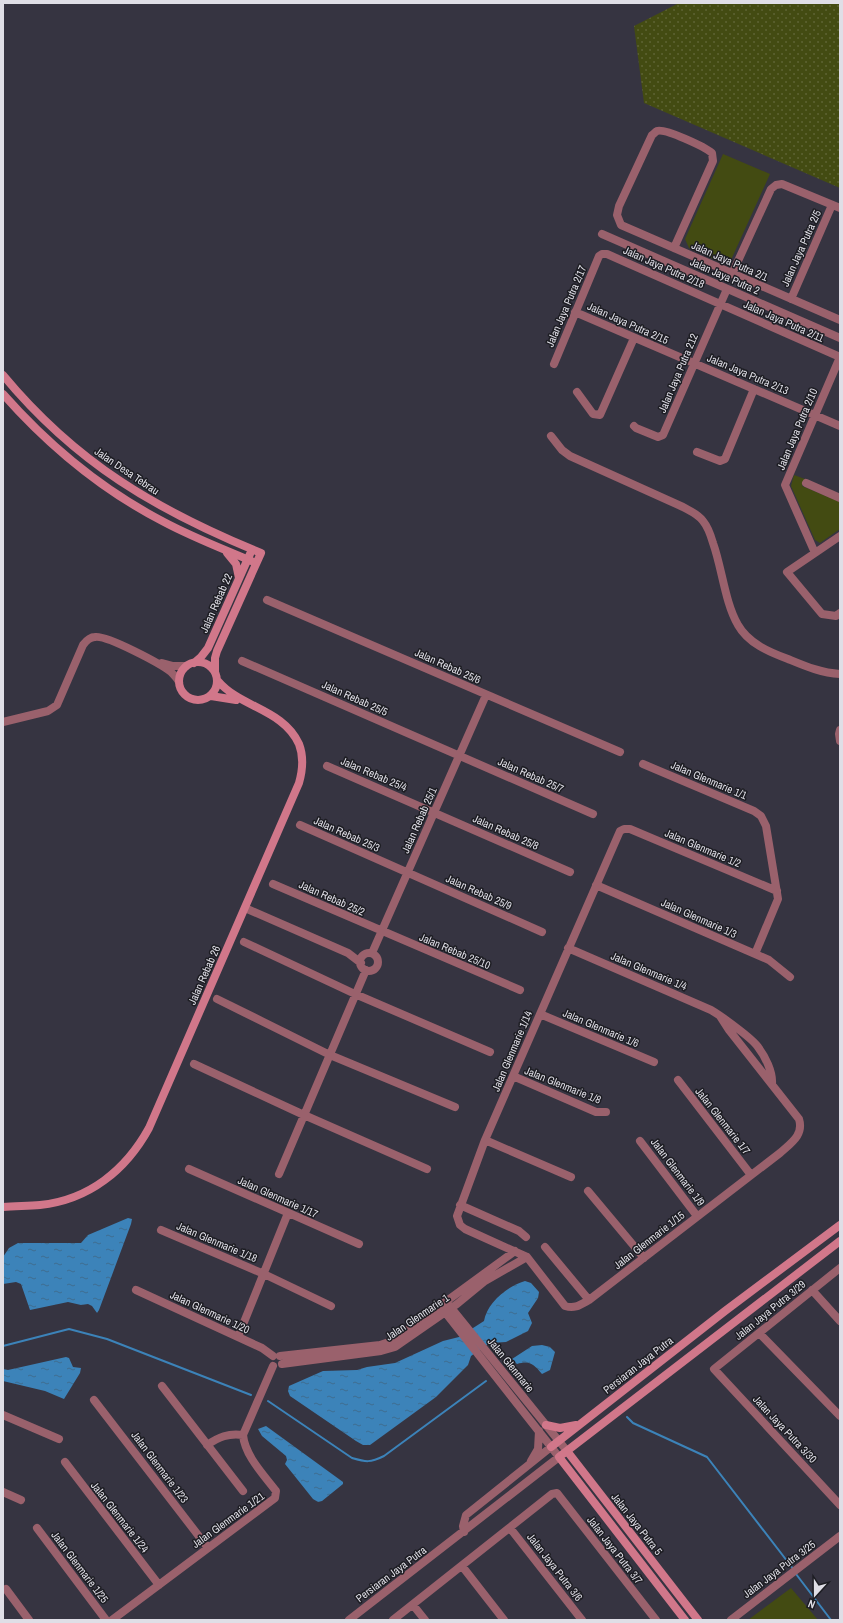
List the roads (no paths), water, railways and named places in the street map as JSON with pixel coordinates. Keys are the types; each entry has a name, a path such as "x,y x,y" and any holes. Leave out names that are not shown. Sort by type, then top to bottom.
{"street":[{"name":"Jalan Jaya Putra 2/1","path":"674,248 713,161 712,153 664,131 657,131 652,135 619,206 617,215 621,225 732,274 840,320"},
{"path":"732,274 771,189 776,185 782,184 836,207"},
{"name":"Jalan Jaya Putra 2/5","path":"791,299 836,207"},
{"name":"Jalan Jaya Putra 2","path":"602,234 840,338"},
{"name":"Jalan Jaya Putra 2/18","path":"599,256 602,254 607,254 720,304"},
{"name":"Jalan Jaya Putra 2/17","path":"554,364 599,256"},
{"name":"Jalan Jaya Putra 212","path":"634,426 658,437 663,435 726,289"},
{"name":"Jalan Jaya Putra 2/11","path":"720,304 840,357"},
{"name":"Jalan Jaya Putra 2/15","path":"575,312 694,364"},
{"path":"577,392 593,414 600,415 634,338"},
{"name":"Jalan Jaya Putra 2/10","path":"815,554 785,485 840,357"},
{"name":"Jalan Jaya Putra 2/13","path":"694,364 840,426"},
{"name":"Jalan Desa Tebrau","path":"3,375 35,411 62,436 114,478 170,512 261,553"},
{"path":"697,452 720,461 725,459 754,389"},
{"path":"3,394 26,420 53,445 85,473 106,488 165,523 256,563"},
{"path":"551,436 562,450 570,456 696,514 704,521 710,535 729,601 738,625 745,634 752,641 771,652 823,672 840,674"},
{"path":"806,483 840,498"},
{"path":"840,536 787,572 822,614 836,616 840,613"},
{"path":"222,548 234,559 238,569 239,578"},
{"name":"Jalan Rebab 22","path":"190,664 201,657 208,648 252,549"},
{"name":"Jalan Rebab 22","path":"215,672 215,658 217,651 261,553"},
{"name":"Jalan Rebab 25/6","path":"267,600 620,752"},
{"path":"3,722 48,711 57,705 83,645 91,638 100,636 150,659 171,672 179,682 184,694 191,699 204,700 211,696 216,689 218,681 215,672 208,665 203,663 173,666 150,659"},
{"name":"Jalan Rebab 25/5","path":"242,661 460,756"},
{"path":"179,682 181,673 190,664"},
{"name":"Jalan Rebab 26","path":"3,1205 39,1205 74,1198 104,1181 123,1166 133,1154 149,1128 246,908 299,783 303,765 301,750 289,728 277,718 244,702 228,692 218,681"},
{"name":"Jalan Rebab 25/1","path":"372,954 486,695"},
{"name":"Jalan Rebab 26","path":"211,696 225,697 244,702"},
{"path":"840,730 840,741"},
{"name":"Jalan Rebab 25/7","path":"460,756 593,814"},
{"name":"Jalan Glenmarie 1/1","path":"643,764 754,811 764,821 777,891"},
{"name":"Jalan Rebab 25/4","path":"327,766 434,812"},
{"name":"Jalan Rebab 25/8","path":"434,812 570,872"},
{"name":"Jalan Rebab 25/3","path":"300,825 407,872"},
{"name":"Jalan Glenmarie 1/2","path":"620,831 630,829 777,891"},
{"name":"Jalan Glenmarie 1/14","path":"515,1251 464,1229 460,1225 457,1216 485,1140 620,831"},
{"name":"Jalan Rebab 25/9","path":"407,872 542,932"},
{"name":"Jalan Rebab 25/2","path":"273,884 382,932"},
{"name":"Jalan Glenmarie 1/3","path":"596,884 769,960 790,977"},
{"path":"755,954 776,905 778,898 777,891"},
{"path":"246,908 362,959 366,970 279,1174"},
{"name":"Jalan Rebab 25/10","path":"382,932 520,990"},
{"path":"244,942 355,994 490,1052"},
{"name":"Jalan Glenmarie 1/4","path":"568,948 711,1010 757,1046 773,1076 772,1084"},
{"path":"362,959 370,953 377,958 378,963 372,970 366,970"},
{"path":"217,999 330,1055 455,1107"},
{"name":"Jalan Glenmarie 1/6","path":"540,1014 654,1062"},
{"path":"720,1016 729,1030 772,1084"},
{"path":"194,1064 304,1115 427,1169"},
{"name":"Jalan Glenmarie 1/8","path":"513,1076 596,1112 606,1112"},
{"name":"Jalan Glenmarie 1/7","path":"678,1080 751,1175"},
{"name":"Jalan Glenmarie 1/15","path":"515,1251 527,1257 565,1306 571,1308 577,1307 589,1300 751,1175 798,1136 801,1125 799,1119 772,1084"},
{"path":"485,1140 572,1177"},
{"name":"Jalan Glenmarie 1/9","path":"640,1140 697,1216"},
{"name":"Jalan Glenmarie 1/17","path":"189,1169 359,1244"},
{"path":"588,1191 644,1258"},
{"path":"460,1205 519,1231 526,1237"},
{"path":"238,1337 288,1213"},
{"name":"Persiaran Jaya Putra","path":"464,1532 463,1526 466,1515 725,1311 840,1226"},
{"name":"Jalan Glenmarie 1/18","path":"161,1230 264,1274 331,1306"},
{"name":"Persiaran Jaya Putra","path":"349,1620 840,1241"},
{"path":"497,1264 500,1255 500,1245"},
{"path":"545,1247 589,1300"},
{"name":"Jalan Glenmarie 1","path":"282,1364 333,1354 356,1351 382,1351 395,1347 515,1251"},
{"name":"Jalan Glenmarie 1","path":"483,1278 527,1257"},
{"name":"Jalan Jaya Putra 3/29","path":"714,1369 840,1268"},
{"name":"Jalan Glenmarie 1/20","path":"136,1290 277,1356"},
{"path":"812,1290 840,1321"},
{"name":"Jalan Glenmarie","path":"446,1307 484,1354 559,1441"},
{"path":"759,1332 840,1416"},
{"name":"Jalan Glenmarie 1","path":"277,1356 333,1354"},
{"name":"Jalan Glenmarie","path":"484,1354 551,1447"},
{"path":"277,1356 283,1360 279,1367 273,1366 270,1361 277,1356"},
{"path":"207,1445 228,1434 243,1435 273,1366"},
{"name":"Jalan Jaya Putra 3/30","path":"714,1369 840,1505"},
{"path":"162,1386 243,1492"},
{"name":"Jalan Glenmarie 1/23","path":"94,1400 208,1548"},
{"path":"3,1415 59,1439"},
{"path":"546,1425 560,1428 580,1425"},
{"path":"529,1465 538,1449 539,1431"},
{"name":"Jalan Glenmarie 1/21","path":"112,1620 273,1501 276,1491 251,1458 243,1441 243,1435"},
{"name":"Jalan Jaya Putra 5","path":"559,1441 698,1620"},
{"name":"Jalan Jaya Putra 5","path":"551,1447 685,1620"},
{"name":"Jalan Glenmarie 1/24","path":"65,1462 159,1585"},
{"path":"3,1492 21,1500"},
{"name":"Jalan Jaya Putra 3/7","path":"510,1528 552,1494 557,1493 656,1620"},
{"name":"Jalan Glenmarie 1/25","path":"37,1528 106,1620"},
{"path":"393,1620 510,1528"},
{"name":"Jalan Jaya Putra 3/6","path":"510,1528 582,1620"},
{"name":"Jalan Jaya Putra 3/25","path":"731,1620 840,1536"},
{"path":"462,1566 504,1620"},
{"path":"6,1589 29,1620"},
{"path":"413,1605 425,1620"}],"water":[{"path":"128,1218 132,1219 131,1224 97,1313 92,1306 88,1304 81,1305 68,1302 30,1310 21,1284 16,1282 3,1284 3,1257 9,1248 18,1243 81,1243 88,1235"},
{"path":"525,1281 531,1283 539,1292 538,1298 528,1313 532,1323 528,1331 506,1342 490,1343 471,1356 468,1365 436,1397 370,1445 363,1445 356,1441 290,1396 288,1391 289,1386 323,1371 357,1370 395,1363 443,1341 459,1337 484,1321 489,1308 499,1296 511,1287"},
{"path":"542,1345 550,1347 555,1352 550,1370 542,1374 531,1364 525,1362 517,1364 512,1359 532,1346"},
{"path":"66,1357 69,1358 73,1367 81,1368 80,1373 64,1399 45,1391 3,1381 3,1369 8,1370"},
{"path":"266,1426 343,1482 343,1484 322,1501 318,1502 313,1499 285,1464 287,1460 286,1456 262,1436 258,1429"}],"waterway":[{"path":"3,1346 69,1329 107,1339 251,1395"},
{"path":"268,1401 352,1458 368,1461 384,1456 486,1381"},
{"path":"627,1417 633,1423 707,1457 794,1570"},
{"path":"796,1574 831,1620"}]}
